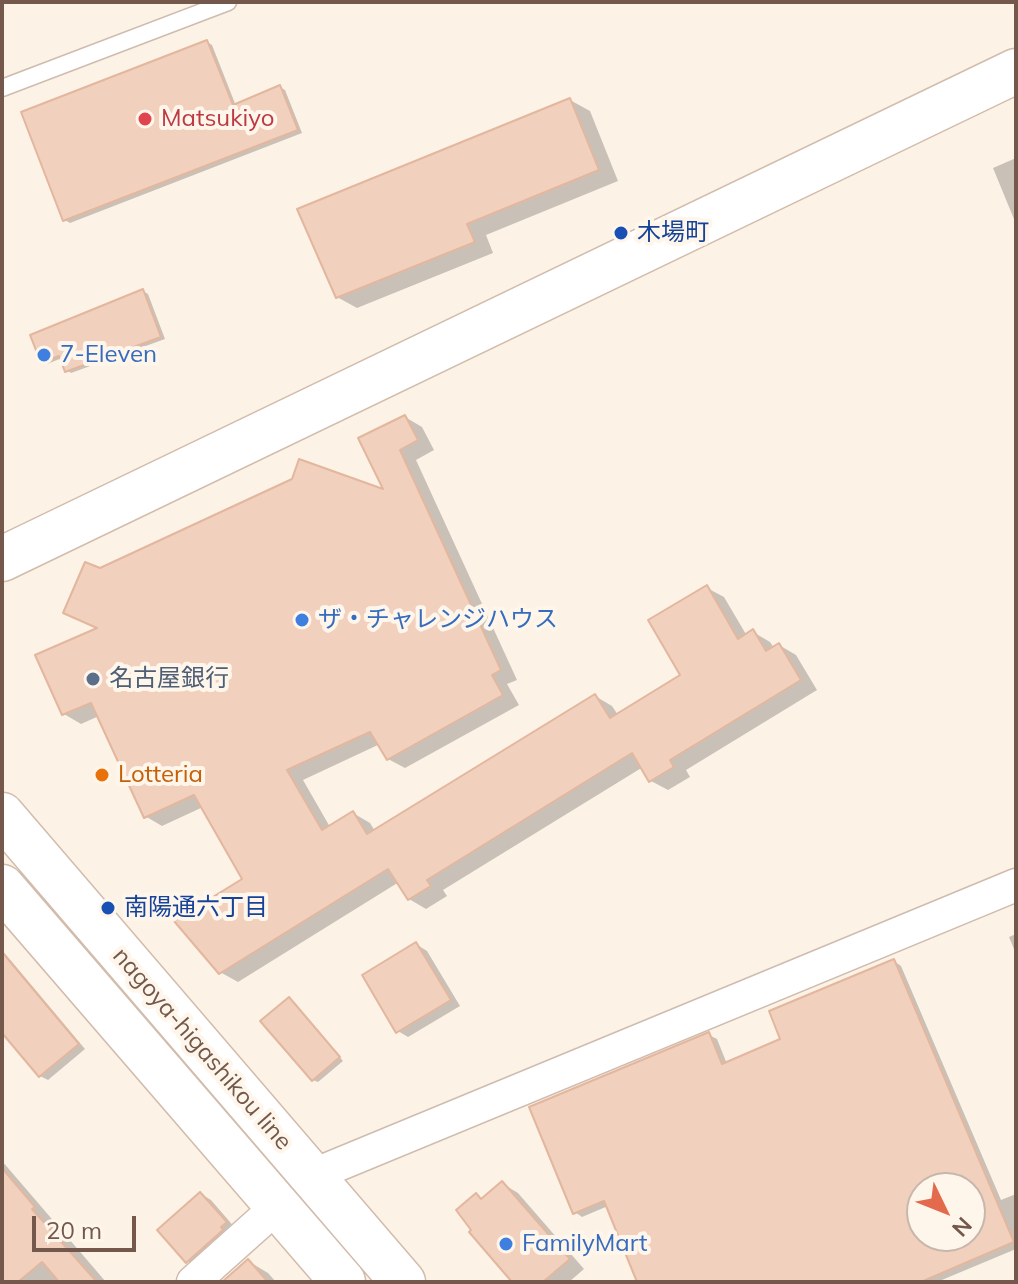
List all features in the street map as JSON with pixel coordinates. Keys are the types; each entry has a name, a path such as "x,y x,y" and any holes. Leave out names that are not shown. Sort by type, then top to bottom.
{"main road":[{"path":"2,559 1016,71"},
{"name":"nagoya-higashikou line","path":"2,815 403,1282"},
{"name":"nagoya-higashikou line","path":"2,887 343,1282"}],"street":[{"path":"311,1176 1016,885"},
{"path":"193,1282 278,1206"}],"lane":[{"path":"2,88 228,2"}],"building":[{"path":"207,40 233,105 280,85 298,130 63,221 21,112"},
{"path":"570,98 599,170 467,224 475,242 336,298 297,209"},
{"path":"143,289 161,337 65,372 59,356 41,363 30,335"},
{"path":"405,415 418,440 400,450 501,670 492,675 503,695 387,760 370,732 287,770 322,830 353,811 367,834 595,694 610,718 680,675 648,620 707,585 738,639 753,629 766,651 779,643 801,680 670,760 674,767 649,782 632,753 427,880 431,886 408,900 388,869 219,974 174,921 242,879 194,795 144,818 91,703 62,715 35,655 97,628 63,613 85,562 100,568 292,479 299,459 383,489 358,438"},
{"path":"416,942 451,1000 396,1033 362,975"},
{"path":"2,952 79,1044 39,1077 2,1033"},
{"path":"894,959 984,1172 906,1172 906,1252 986,1252 986,1176 1014,1242 921,1282 637,1282 604,1201 573,1214 529,1107 709,1032 722,1064 780,1039 769,1011"},
{"path":"289,997 340,1057 312,1081 260,1021"},
{"path":"2,1168 35,1207 32,1209 97,1282 59,1282 42,1262 18,1282 2,1282"},
{"path":"502,1181 570,1259 543,1282 512,1282 469,1232 471,1230 456,1210 476,1193 481,1199"},
{"path":"200,1192 227,1222 221,1227 223,1230 186,1263 157,1230"},
{"path":"248,1259 268,1282 222,1282"}],"place":[{"name":"Matsukiyo","path":"145,119"},
{"name":"木場町","path":"621,233"},
{"name":"7-Eleven","path":"44,355"},
{"name":"ザ・チャレンジハウス","path":"302,620"},
{"name":"名古屋銀行","path":"93,679"},
{"name":"Lotteria","path":"102,775"},
{"name":"南陽通六丁目","path":"108,908"},
{"name":"FamilyMart","path":"506,1244"}]}
